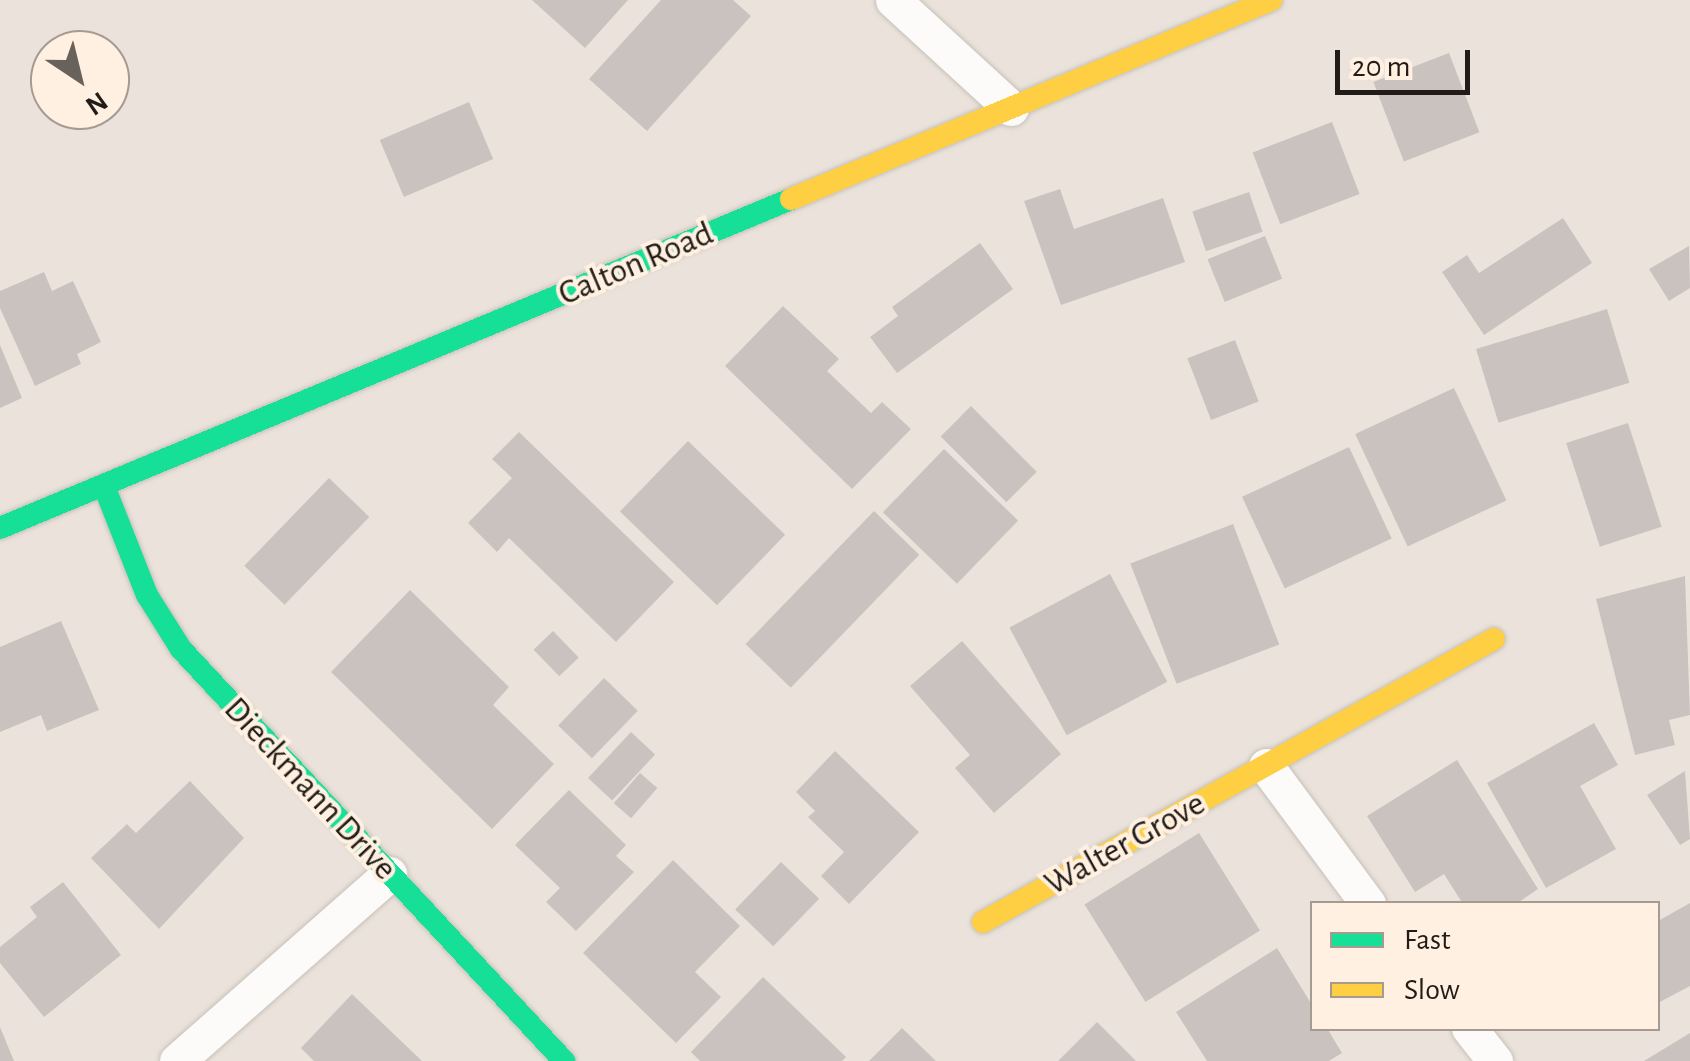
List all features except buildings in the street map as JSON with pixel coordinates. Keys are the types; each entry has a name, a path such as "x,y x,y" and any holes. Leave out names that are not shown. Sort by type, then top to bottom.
{"main road":[{"name":"Calton Road","path":"0,528 1272,0"},
{"name":"Dieckmann Drive","path":"104,486 161,624 564,1061"},
{"name":"Walter Grove","path":"983,922 1494,639"}],"street":[{"path":"893,0 1012,108"},
{"path":"1266,766 1366,901"},
{"path":"177,1061 389,874"},
{"path":"1471,1031 1495,1061"}],"traffic: fast":[{"path":"0,528 791,199"},
{"path":"104,486 147,595 181,649 564,1061"}],"traffic: slow":[{"path":"791,199 1271,0"},
{"path":"983,922 1494,639"}]}
